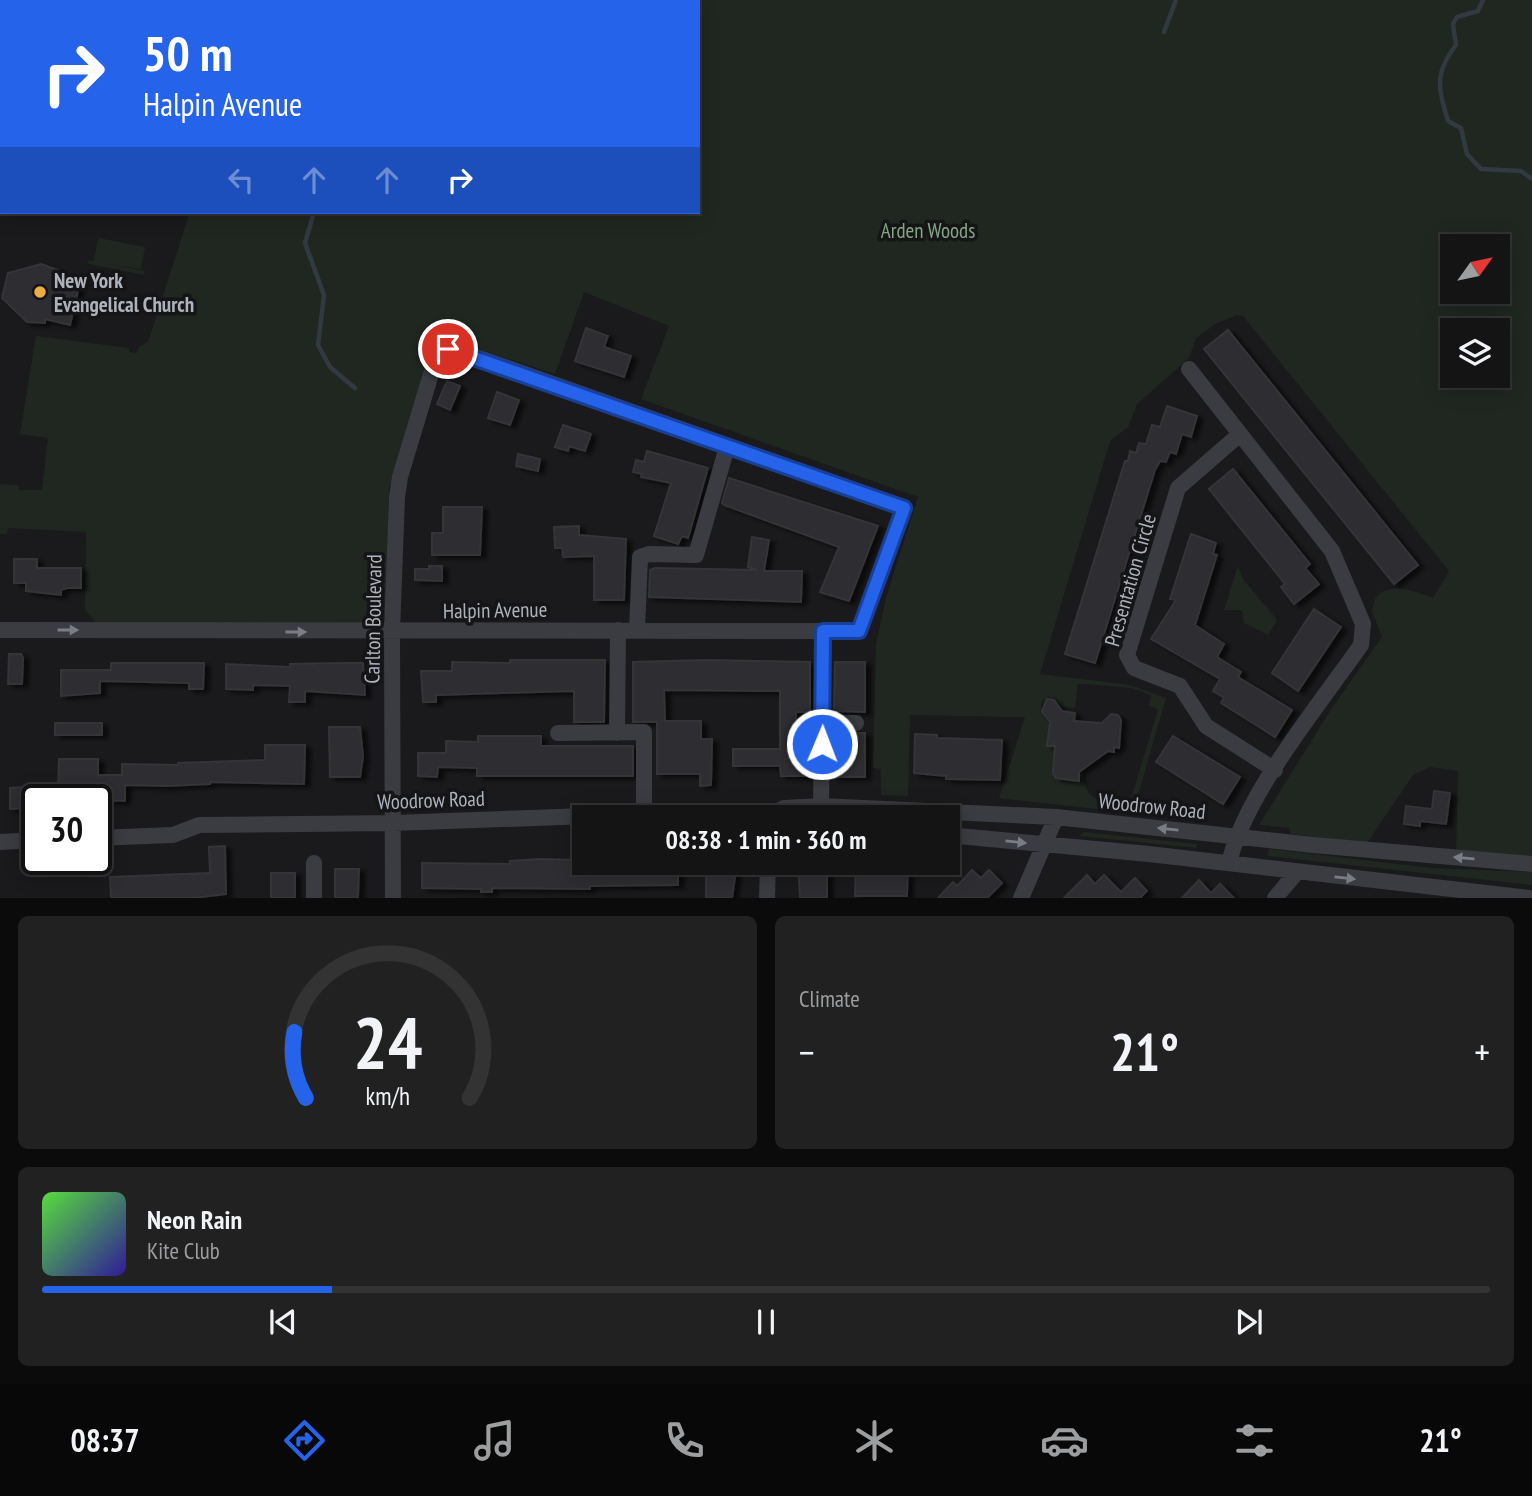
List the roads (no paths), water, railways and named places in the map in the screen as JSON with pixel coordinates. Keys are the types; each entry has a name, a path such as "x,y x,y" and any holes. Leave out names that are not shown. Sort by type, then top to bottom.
{"street":[{"name":"Carlton Boulevard","path":"393,898 392,632 400,477 435,361 444,350 454,349 727,447"},
{"path":"1189,369 1332,551 1364,630 1361,645 1275,770 1236,836 1229,863"},
{"name":"Presentation Circle","path":"1240,434 1178,488 1127,655 1134,668 1177,683 1206,726 1275,770"},
{"name":"Halpin Avenue","path":"0,630 859,631 904,508 727,447"},
{"path":"637,630 640,557 649,554 696,555 727,447"},
{"path":"617,733 618,630"},
{"path":"821,805 823,631"},
{"path":"823,723 856,723"},
{"path":"558,733 644,732 644,805"},
{"name":"Woodrow Road","path":"960,813 1056,817 1532,864"},
{"name":"Woodrow Road","path":"112,837 173,835 199,825 393,823 572,817"},
{"path":"1021,898 1056,817"},
{"path":"960,836 1229,863 1296,873 1529,898"},
{"path":"0,842 21,841"},
{"path":"314,863 314,898"},
{"path":"1275,898 1296,873"},
{"path":"767,898 768,875"}],"waterway":[{"path":"1164,32 1176,0"},
{"path":"1483,0 1478,11 1457,17 1453,24 1456,45 1444,64 1440,81 1448,121 1461,128 1467,154 1481,169 1521,171 1532,179"},
{"path":"313,214 305,243 324,295 318,345 330,367 355,388"}],"place":[{"name":"New York Evangelical Church","path":"40,292"}],"park label":[{"name":"Arden Woods","path":"928,230"}]}
